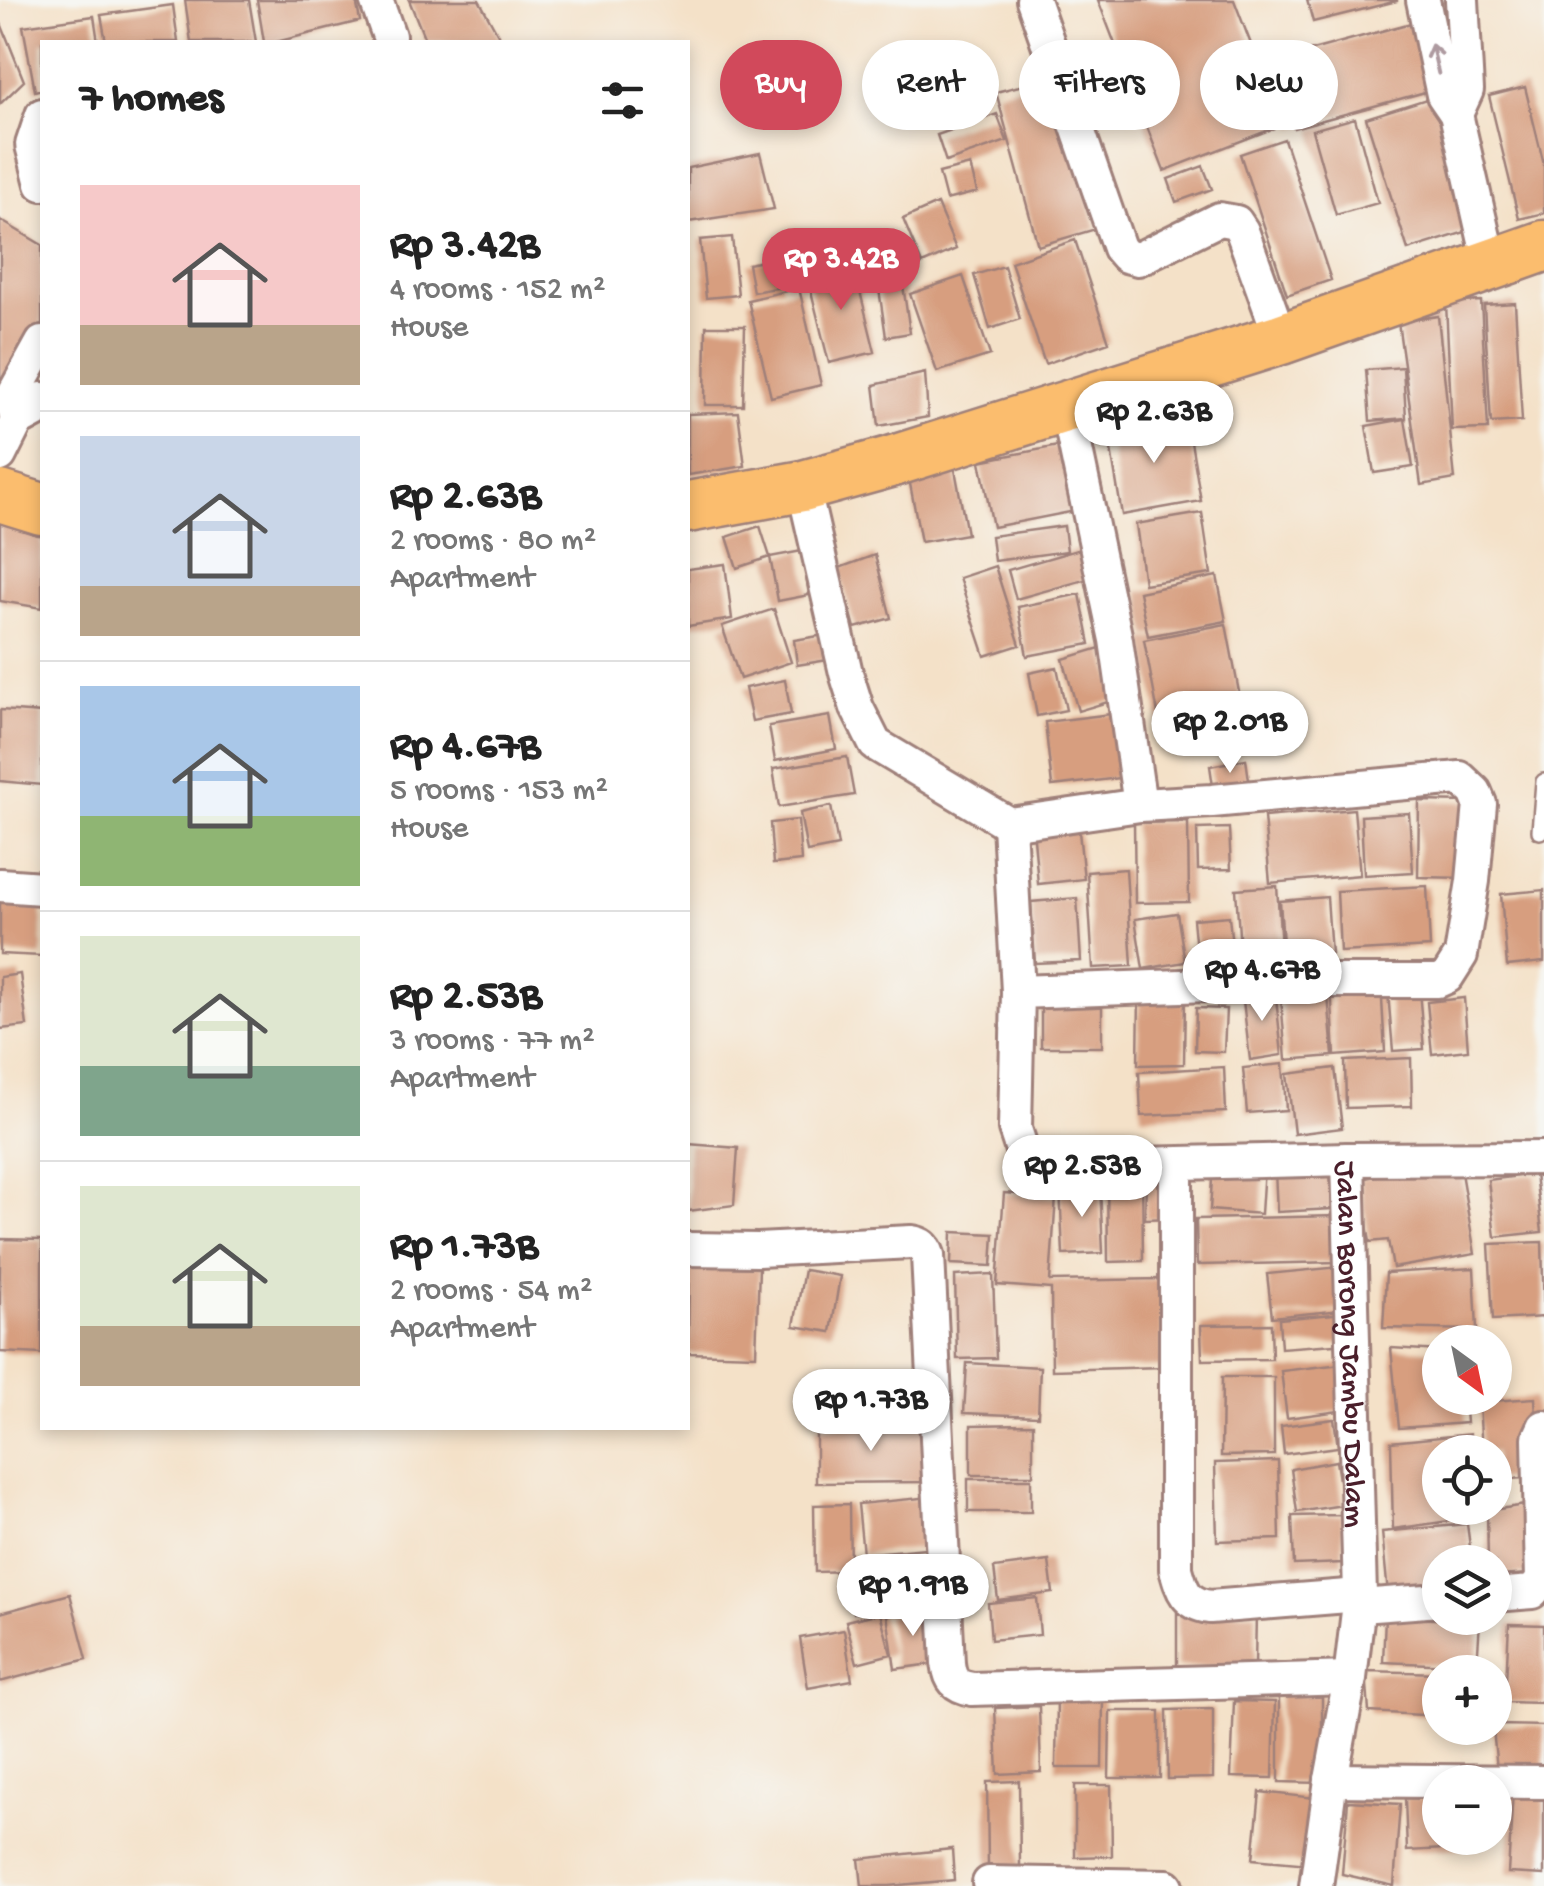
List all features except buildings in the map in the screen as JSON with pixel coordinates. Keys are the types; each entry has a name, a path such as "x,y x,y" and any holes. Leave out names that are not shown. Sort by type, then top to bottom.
{"main road":[{"path":"690,507 803,486 890,462 1281,339 1544,246"},
{"path":"0,496 40,508"}],"street":[{"path":"376,0 381,40"},
{"path":"1032,0 1119,248 1126,256 1138,259 1220,219 1236,222 1281,339"},
{"path":"1422,0 1443,95 1456,114 1490,264"},
{"path":"1456,114 1467,90 1464,1"},
{"path":"40,121 32,145 40,176"},
{"path":"17,421 12,398 40,346"},
{"path":"0,455 17,421 37,410 40,404"},
{"path":"1067,407 1116,640 1140,805"},
{"path":"803,486 846,674 856,708 875,744 1009,824 1140,805 1460,778 1476,792 1480,804 1473,881 1461,955 1447,977 1018,992"},
{"name":"Jalan Borong Jambu Dalam","path":"1009,824 1018,992 1014,1118 1023,1153 1034,1162 1056,1166 1348,1159 1360,1600 1316,1886"},
{"path":"0,885 40,888"},
{"path":"1348,1159 1544,1158"},
{"path":"1176,1164 1176,1569 1186,1596 1196,1605 1210,1608 1422,1600"},
{"path":"690,1248 758,1250 910,1242 925,1248 948,1663 949,1675 960,1687 1350,1678"},
{"path":"1512,1594 1542,1590 1539,1438 1544,1427"},
{"path":"1331,1780 1544,1782"},
{"path":"989,1883 1166,1886"}],"lane":[{"path":"1540,831 1544,782"}]}
